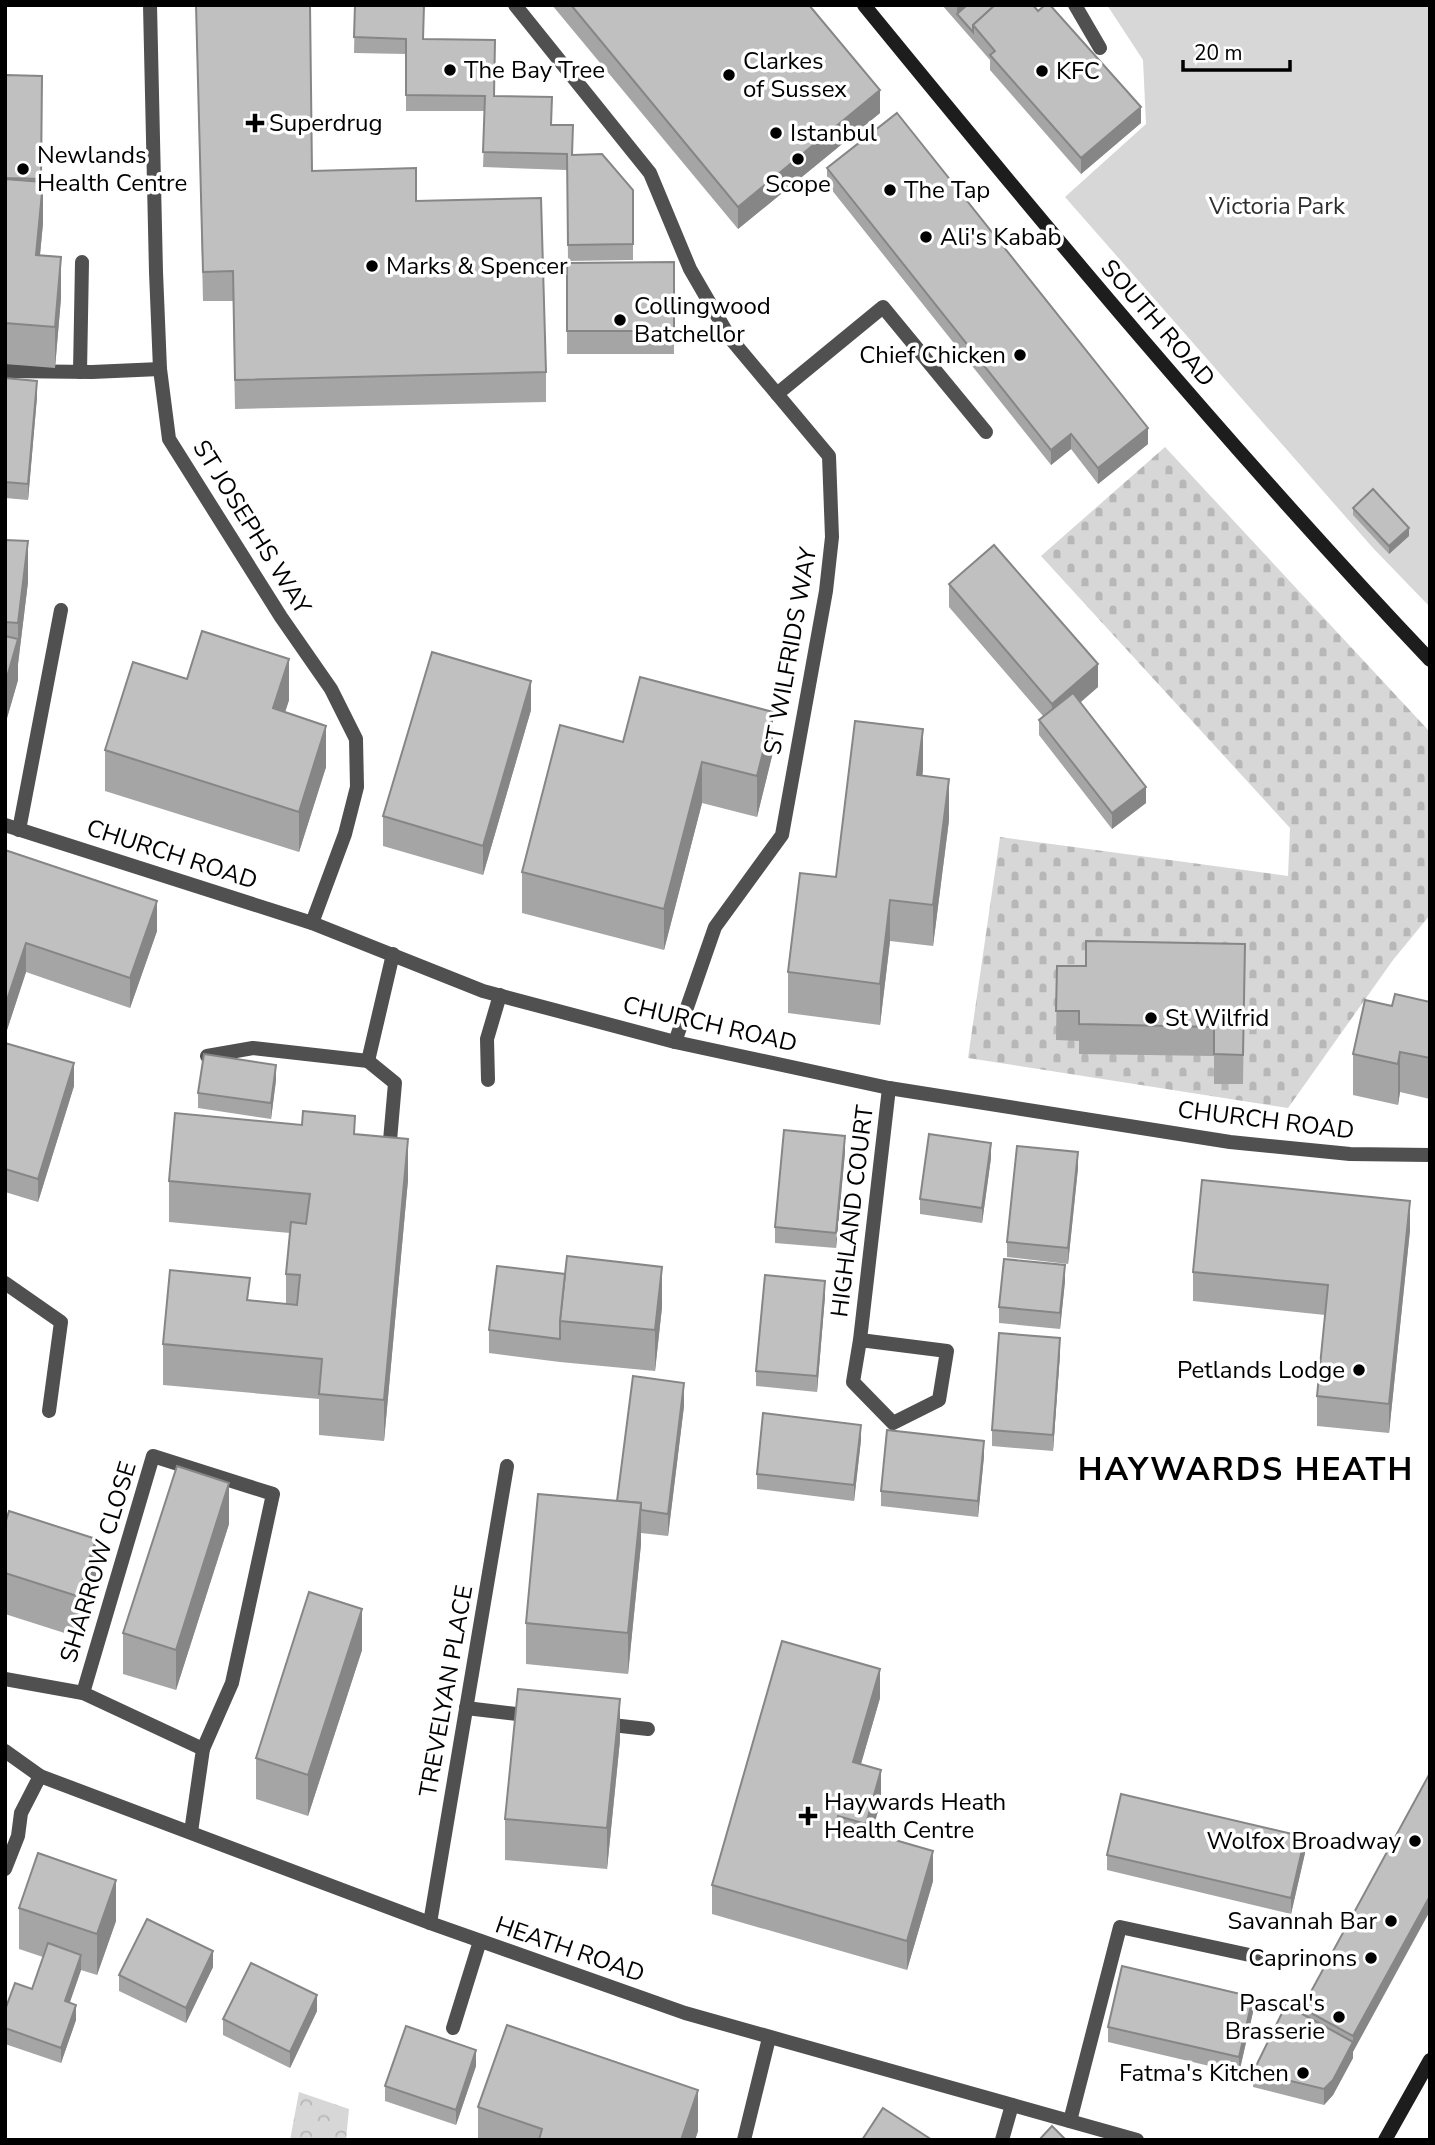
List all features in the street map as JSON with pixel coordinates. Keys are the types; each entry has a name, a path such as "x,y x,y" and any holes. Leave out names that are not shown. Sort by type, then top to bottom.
{"main road":[{"name":"SOUTH ROAD","path":"864,5 1062,246 1170,371 1305,525 1430,660"},
{"path":"1385,2140 1430,2060"}],"street":[{"name":"ST JOSEPHS WAY","path":"150,5 160,369 169,439 281,617 331,689 356,739 357,787 345,834 312,923"},
{"name":"ST WILFRIDS WAY","path":"515,5 650,173 690,269 730,338 829,456 832,537 826,592 782,835 715,927 675,1042"},
{"path":"1075,5 1100,48"},
{"path":"80,372 82,262"},
{"path":"777,394 883,307 986,432"},
{"path":"5,371 160,369"},
{"path":"12,827 61,610"},
{"name":"CHURCH ROAD","path":"12,827 312,923 483,991 675,1042 889,1088 1271,1147 1350,1154 1430,1156"},
{"path":"368,1061 393,954"},
{"path":"488,1080 487,1039 499,995"},
{"path":"207,1056 253,1048 368,1061 395,1083 389,1152"},
{"name":"HIGHLAND COURT","path":"860,1340 947,1351 939,1400 893,1423 853,1382 889,1088"},
{"path":"5,1283 61,1322 49,1411"},
{"name":"SHARROW CLOSE","path":"83,1693 153,1456 273,1494 232,1683 203,1749 191,1832"},
{"name":"TREVELYAN PLACE","path":"430,1923 507,1466"},
{"name":"SHARROW CLOSE","path":"5,1679 83,1693 203,1749"},
{"path":"466,1708 544,1717"},
{"path":"583,1721 648,1729"},
{"name":"HEATH ROAD","path":"5,1752 40,1776 430,1923 685,2013 1137,2140"},
{"path":"5,1869 18,1836 21,1813 40,1776"},
{"path":"1070,2121 1120,1927 1268,1959"},
{"path":"453,2028 480,1941"},
{"path":"744,2140 769,2038"},
{"path":"1002,2140 1012,2105"}],"green space":[{"name":"Victoria Park","path":"1107,5 1430,5 1430,607 1373,548 1065,197 1146,124 1143,60"},
{"path":"1165,447 1430,732 1430,915 1393,960 1288,1108 968,1058 1000,837 1288,876 1290,828 1041,556"},
{"path":"299,2092 349,2109 346,2140 290,2140"}],"building":[{"name":"Marks & Spencer","path":"196,5 310,5 312,171 416,168 416,201 541,198 546,372 235,380 233,271 203,272"},
{"path":"355,5 424,5 423,39 495,40 494,96 552,97 551,125 573,125 572,155 602,154 633,190 633,244 568,245 567,154 483,152 485,96 406,95 406,39 354,37"},
{"path":"571,5 809,5 880,90 738,207"},
{"path":"967,5 995,5 973,25 973,32 957,14"},
{"path":"995,5 1033,5 1038,11 1045,5 1050,5 1141,107 1081,158 990,55 995,51 973,25"},
{"path":"5,75 42,76 41,179 5,178"},
{"path":"897,113 1148,428 1098,468 1071,434 1051,450 827,168"},
{"path":"5,179 43,182 36,255 61,257 55,327 5,323"},
{"name":"Collingwood Batchellor","path":"674,262 674,331 567,331 567,263"},
{"path":"5,378 37,381 28,484 5,482"},
{"path":"1373,489 1409,528 1389,546 1353,508"},
{"path":"5,540 28,541 18,623 5,622"},
{"path":"994,545 1098,664 1052,704 949,584"},
{"path":"202,631 289,659 273,708 326,726 299,812 105,750 133,662 187,679"},
{"path":"5,636 18,639 5,684"},
{"path":"432,652 531,681 483,846 383,816"},
{"path":"640,677 773,712 757,776 702,762 664,909 522,872 560,725 623,742"},
{"path":"1073,693 1146,787 1112,813 1039,720"},
{"path":"855,721 923,729 917,775 949,779 933,905 890,900 880,984 788,972 800,873 836,877"},
{"path":"5,850 157,901 130,978 26,943 5,1000"},
{"name":"St Wilfrid","path":"1086,941 1245,944 1243,1055 1214,1054 1214,1027 1079,1024 1079,1011 1056,1011 1057,966 1086,966"},
{"path":"1395,994 1430,1002 1430,1058 1400,1052 1398,1064 1353,1054 1365,1000 1392,1006"},
{"path":"5,1043 74,1063 38,1179 5,1169"},
{"path":"204,1054 276,1065 271,1103 198,1093"},
{"path":"303,1111 355,1116 354,1134 408,1139 384,1400 319,1394 322,1359 163,1344 170,1270 250,1278 247,1300 297,1305 300,1275 286,1274 291,1222 306,1224 310,1194 169,1181 175,1113 302,1125"},
{"path":"784,1130 845,1136 836,1233 775,1227"},
{"path":"929,1134 991,1143 982,1208 920,1199"},
{"path":"1017,1146 1078,1152 1068,1248 1007,1242"},
{"name":"Petlands Lodge","path":"1202,1180 1410,1201 1389,1404 1317,1396 1328,1285 1193,1272"},
{"path":"567,1256 662,1267 655,1330 560,1321"},
{"path":"1004,1259 1065,1265 1060,1313 999,1307"},
{"path":"497,1266 565,1274 560,1339 489,1330"},
{"path":"765,1275 825,1281 817,1376 756,1371"},
{"path":"999,1333 1060,1338 1053,1435 992,1430"},
{"path":"633,1376 684,1383 668,1514 641,1510 641,1503 617,1501"},
{"path":"763,1413 861,1425 854,1485 757,1474"},
{"path":"887,1430 984,1441 978,1501 881,1491"},
{"path":"177,1466 229,1483 176,1650 123,1633"},
{"path":"538,1494 641,1503 628,1633 526,1623"},
{"path":"9,1511 96,1539 77,1596 5,1573 5,1524"},
{"path":"309,1592 362,1609 308,1775 256,1758"},
{"name":"Haywards Heath Health Centre","path":"782,1641 880,1669 853,1762 881,1770 866,1824 838,1816 836,1823 933,1851 907,1941 712,1885"},
{"path":"518,1689 620,1699 607,1828 505,1819"},
{"path":"1430,1773 1430,1896 1353,2036 1302,2008"},
{"path":"1121,1794 1305,1837 1291,1898 1107,1855"},
{"path":"38,1853 116,1880 97,1934 19,1908"},
{"path":"147,1919 213,1951 186,2008 119,1975"},
{"path":"48,1943 81,1955 65,2001 76,2005 61,2048 5,2028 5,2010 15,1983 32,1989"},
{"path":"251,1963 317,1995 290,2052 223,2019"},
{"path":"1122,1966 1253,1997 1239,2057 1108,2027"},
{"name":"Fatma's Kitchen","path":"1286,2005 1353,2042 1333,2080 1324,2089 1253,2072"},
{"path":"507,2025 698,2090 681,2140 539,2140 542,2129 478,2107"},
{"path":"406,2026 476,2050 456,2110 385,2086"},
{"path":"883,2108 932,2140 862,2140"},
{"path":"1052,2126 1066,2140 1039,2140"}],"place":[{"name":"The Bay Tree","path":"450,70"},
{"name":"KFC","path":"1042,71"},
{"name":"Clarkes of Sussex","path":"729,75"},
{"name":"Superdrug","path":"255,123"},
{"name":"Istanbul","path":"776,133"},
{"name":"Scope","path":"798,159"},
{"name":"Newlands Health Centre","path":"23,169"},
{"name":"The Tap","path":"890,190"},
{"name":"Ali's Kabab","path":"926,237"},
{"name":"Marks & Spencer","path":"372,266"},
{"name":"Collingwood Batchellor","path":"620,320"},
{"name":"Chief Chicken","path":"1020,355"},
{"name":"St Wilfrid","path":"1151,1018"},
{"name":"Petlands Lodge","path":"1359,1370"},
{"name":"Haywards Heath Health Centre","path":"808,1816"},
{"name":"Wolfox Broadway","path":"1415,1841"},
{"name":"Savannah Bar","path":"1391,1921"},
{"name":"Caprinons","path":"1371,1958"},
{"name":"Pascal's Brasserie","path":"1339,2017"},
{"name":"Fatma's Kitchen","path":"1303,2073"}],"district":[{"name":"HAYWARDS HEATH","path":"1246,1469"}]}
